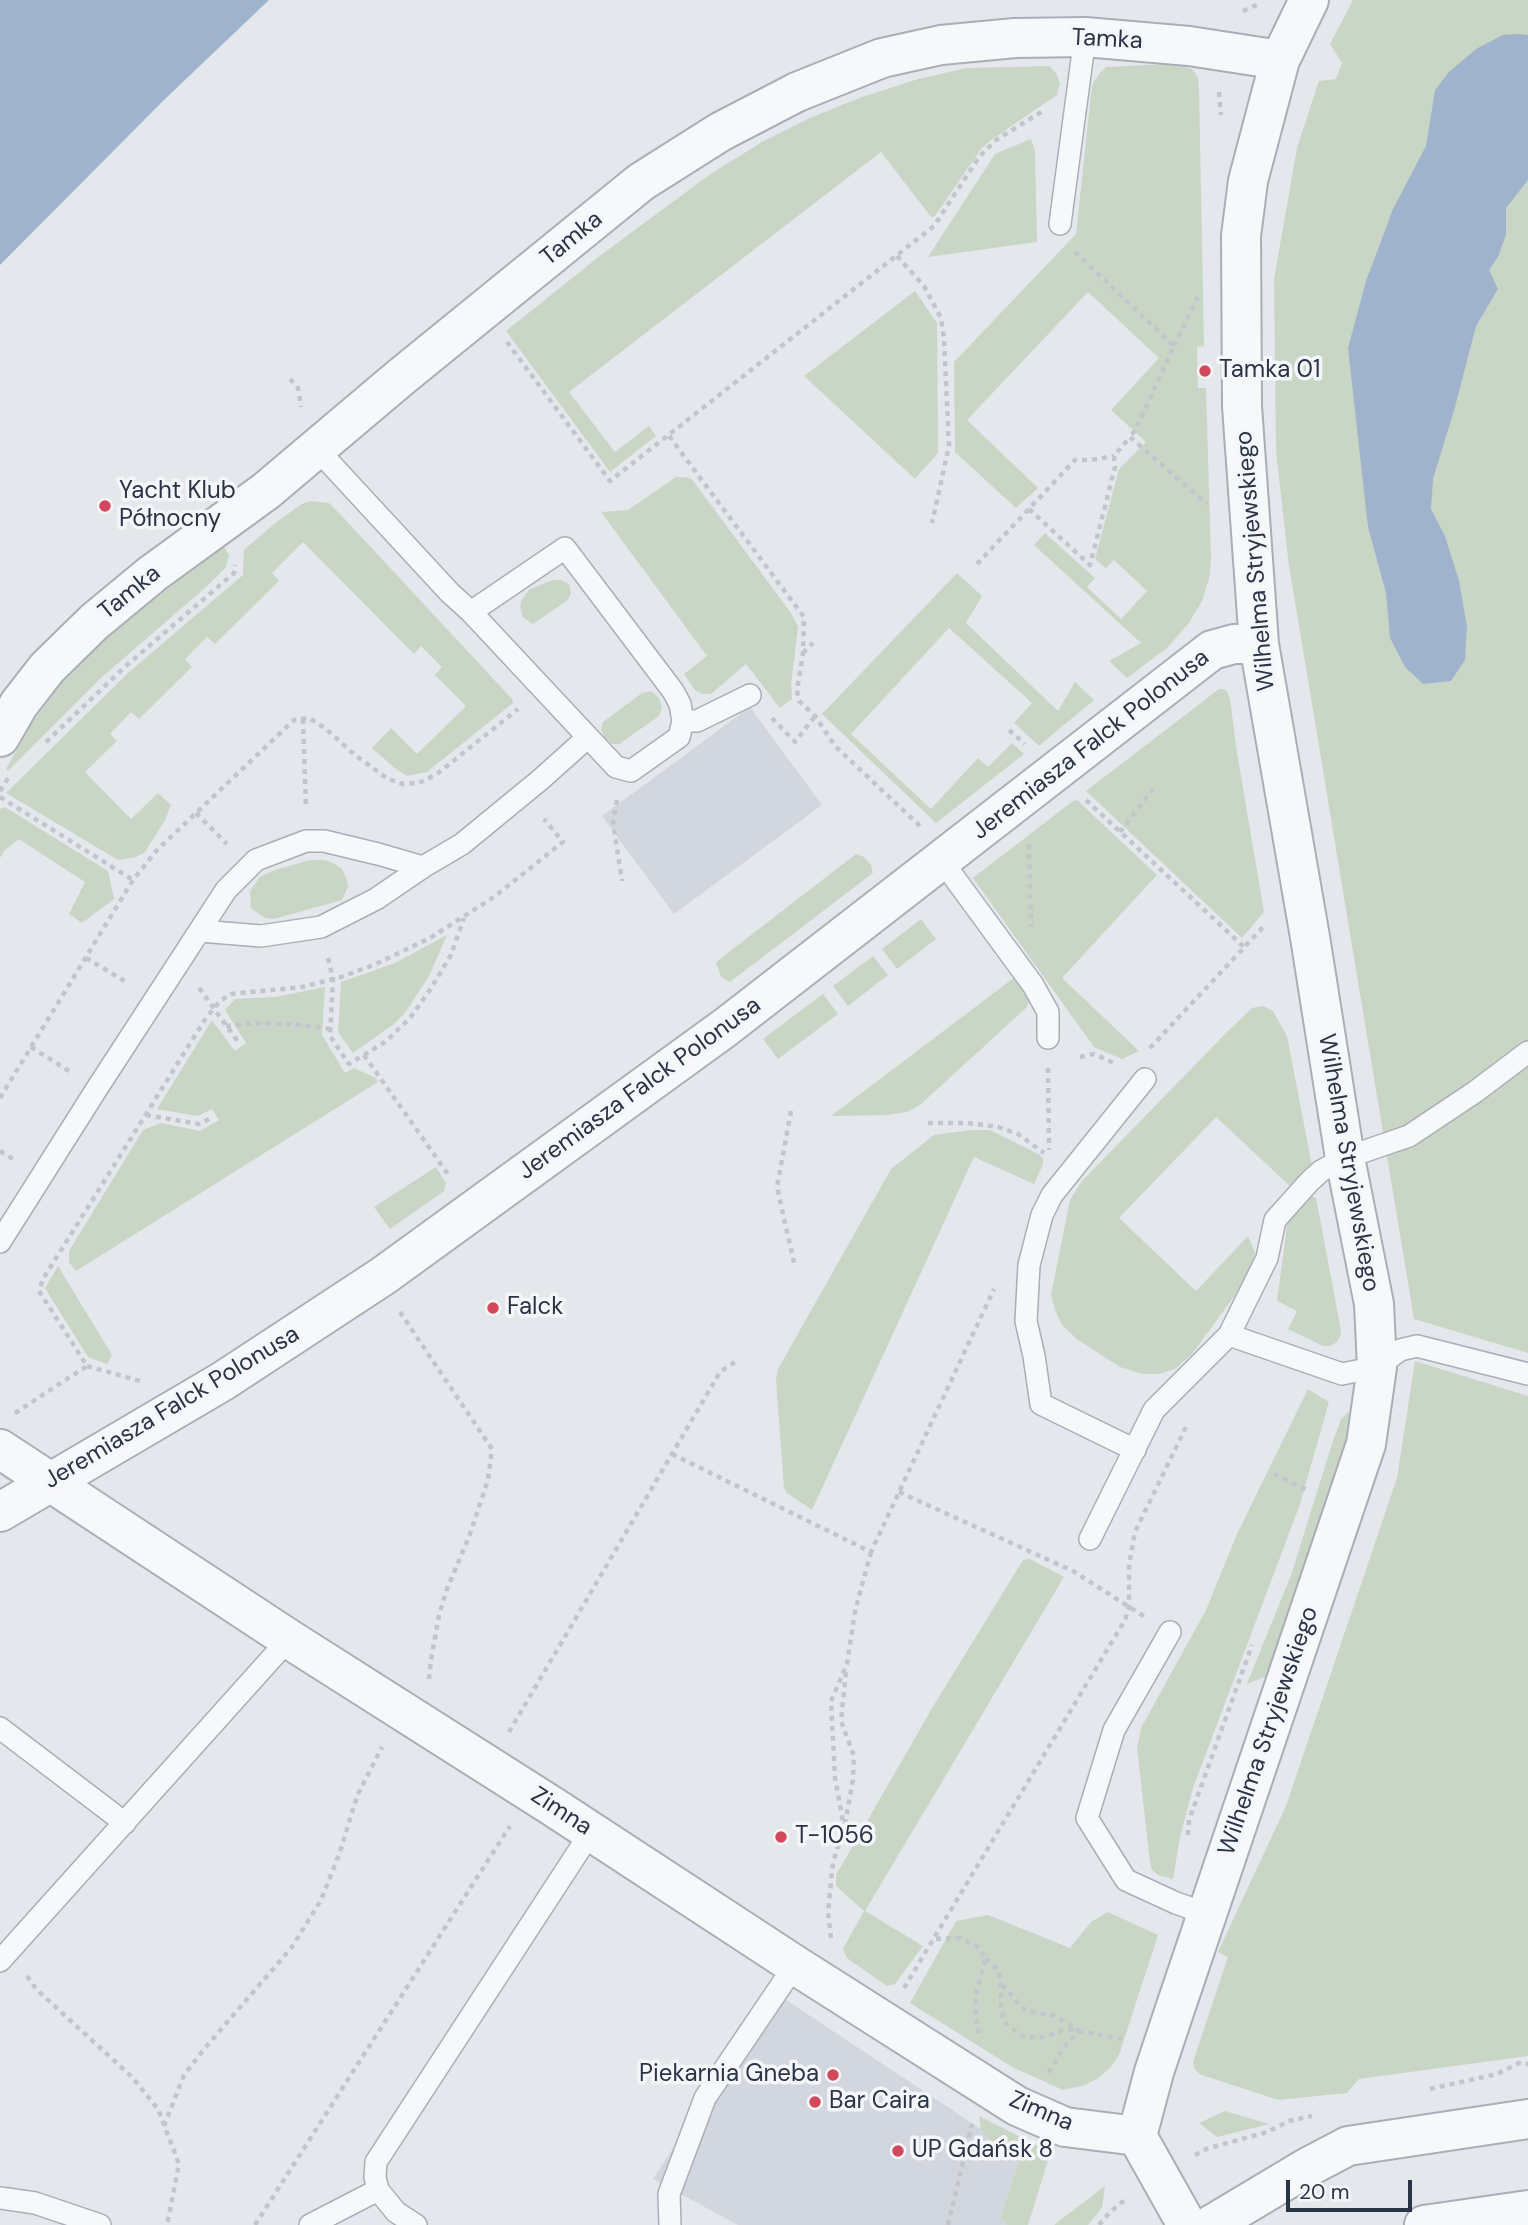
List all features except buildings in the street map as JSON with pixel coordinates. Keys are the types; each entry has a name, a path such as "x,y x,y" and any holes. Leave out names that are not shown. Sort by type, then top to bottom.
{"street":[{"name":"Wilhelma Stryjewskiego","path":"1137,2136 1192,1908 1366,1444 1377,1367 1374,1304 1345,1157 1259,644 1242,406 1241,236 1248,181 1280,60 1309,0"},
{"name":"Tamka","path":"0,737 19,704 47,668 94,622 152,574 266,491 641,182 720,132 797,92 882,58 942,45 1015,38 1085,37 1189,46 1280,60"},
{"name":"Jeremiasza Falck Polonusa","path":"0,1512 223,1381 383,1276 726,1027 933,845 1212,650 1234,644 1259,644"},
{"name":"Zimna","path":"9,1436 50,1483 1017,2106 1065,2127 1137,2136"},
{"path":"1212,2225 1308,2166 1348,2146 1528,2119"},
{"path":"1137,2136 1187,2225"},
{"path":"1424,2225 1528,2210"}],"lane":[{"path":"1060,224 1085,37"},
{"path":"316,448 615,767 631,771 679,737 683,721 680,704 673,691 565,548 471,612"},
{"path":"683,721 697,720 750,695"},
{"path":"200,931 261,936 321,927 376,899 462,844 587,738"},
{"path":"0,1242 226,890 256,860 306,841 324,841 423,867"},
{"path":"933,845 1033,985 1048,1012 1048,1038"},
{"path":"1090,1539 1154,1410 1229,1335 1266,1258 1275,1220 1309,1182 1321,1171 1345,1157 1409,1136 1475,1092 1528,1052"},
{"path":"1135,1450 1041,1404 1026,1321 1029,1265 1042,1215 1052,1195 1145,1079"},
{"path":"1229,1335 1342,1374 1377,1367 1400,1350 1417,1346 1528,1374"},
{"path":"1170,1632 1114,1730 1087,1818 1126,1880 1192,1908"},
{"path":"5,1955 289,1639"},
{"path":"0,1728 125,1823"},
{"path":"416,2225 396,2212 378,2190 376,2162 591,1832"},
{"path":"670,2225 669,2194 705,2098 795,1965"},
{"path":"310,2225 378,2190"},
{"path":"0,2198 35,2203 100,2225"}],"path":[{"path":"1212,84 1219,92 1221,117"},
{"path":"505,340 610,481 934,226 979,157 996,140 1047,108"},
{"path":"1068,244 1174,346"},
{"path":"897,257 924,286 941,318 944,340 948,446 932,523"},
{"path":"976,564 1075,460 1114,456 1130,437 1204,287"},
{"path":"669,436 804,617 803,653 797,690 799,701 815,716 835,746 933,845"},
{"path":"1130,437 1208,505"},
{"path":"1029,509 1090,565 1115,467 1114,456"},
{"path":"46,743 127,665 234,573 236,559"},
{"path":"803,653 813,643"},
{"path":"0,1098 133,880 157,850 294,720 309,718 325,727 355,755 388,779 403,784 419,783 437,774 524,705"},
{"path":"795,742 815,716"},
{"path":"303,719 306,841"},
{"path":"622,768 612,822 622,881"},
{"path":"0,791 17,770"},
{"path":"1120,832 1153,789"},
{"path":"146,1383 87,1366 39,1291 43,1279 214,1008 231,994 302,987 333,979 387,959 430,939 494,897 563,842 523,795"},
{"path":"0,797 133,880"},
{"path":"1082,797 1244,947"},
{"path":"196,813 232,850"},
{"path":"1029,833 1033,985"},
{"path":"321,927 333,979 330,1036 349,1063 385,1042 410,1018 451,955 464,916"},
{"path":"1146,1054 1274,916"},
{"path":"86,958 135,987"},
{"path":"179,962 239,1043"},
{"path":"226,1026 252,1023 293,1024 331,1030"},
{"path":"928,1122 998,1127 1018,1134 1050,1157 1047,1143 1048,1038"},
{"path":"31,1047 79,1077"},
{"path":"364,1055 474,1211"},
{"path":"791,1111 777,1187 794,1263"},
{"path":"146,1115 199,1124 211,1118"},
{"path":"832,1949 828,1912 833,1863 844,1827 853,1780 854,1756 841,1721 855,1611 871,1552 999,1278"},
{"path":"397,1308 492,1448 488,1480 439,1615 430,1660 429,1681"},
{"path":"507,1735 720,1372 738,1360"},
{"path":"9,1436 9,1417 87,1366"},
{"path":"902,1991 1125,1620 1129,1607 1129,1565 1135,1532 1189,1419"},
{"path":"671,1454 871,1552"},
{"path":"1274,1474 1309,1491 1313,1479"},
{"path":"900,1492 1073,1571 1129,1607"},
{"path":"1192,1908 1186,1870 1189,1820 1255,1636"},
{"path":"844,1827 835,1778 831,1701 847,1664"},
{"path":"164,2126 184,2075 292,1947 321,1900 340,1852 357,1796 386,1739"},
{"path":"255,2225 513,1822"},
{"path":"935,1939 959,1938 974,1944 998,1970 1001,2011 1006,2024 1024,2037 1044,2037 1063,2030 1131,2040"},
{"path":"5,1955 36,1989 132,2077 158,2109 179,2164 167,2225"},
{"path":"980,2042 975,2005 986,1958"},
{"path":"1001,1984 1026,2011 1056,2016 1079,2031"},
{"path":"1041,2084 1064,2047 1079,2031"},
{"path":"1497,2074 1519,2063 1528,2064"},
{"path":"948,2225 973,2119"}],"shaded area":[{"path":"750,707 822,805 674,914 602,816"},
{"path":"774,1992 981,2129 992,2145 1021,2154 1000,2218 1007,2225 738,2225 653,2179"}],"green space":[{"path":"1353,0 1528,0 1528,1353 1414,1319 1289,566 1276,451 1274,279 1297,148 1319,81 1336,79 1342,63 1330,44"},
{"path":"1182,65 1193,70 1198,78 1199,89 1204,346 1197,347 1198,388 1206,388 1211,559 1209,579 1202,601 1189,623 1167,648 1127,678 1109,661 1141,643 1034,545 1045,533 1095,578 1087,587 1121,619 1147,591 1114,560 1106,568 1095,559 1119,469 1146,442 1111,410 1159,358 1088,292 967,420 1038,488 1016,508 955,452 954,362 1076,234 1092,85 1099,74 1106,67"},
{"path":"1050,66 1060,83 1057,95 981,149 935,216 932,218 881,152 569,392 615,452 649,426 656,436 610,472 506,331 601,255 709,175 762,142 812,117 918,79 967,68"},
{"path":"1031,139 1035,150 1037,242 928,257 995,154"},
{"path":"915,291 937,323 938,453 915,479 804,376"},
{"path":"676,477 691,478 791,613 798,627 791,685 792,699 780,708 746,664 711,694 702,694 695,690 684,674 707,656 601,512 628,510"},
{"path":"310,501 329,503 513,703 427,772 407,776 396,769 372,748 391,728 417,754 466,706 435,675 442,667 421,646 414,654 303,542 272,573 279,581 215,644 207,637 185,659 192,667 139,719 131,712 110,734 117,741 85,772 131,819 158,793 171,805 145,852 136,857 118,860 6,793 128,673 243,575 244,550 279,520"},
{"path":"224,547 229,555 226,567 102,677 8,771 6,769 34,720 61,683 99,643"},
{"path":"957,573 982,596 966,623 1058,711 1075,682 1094,700 1039,746 1014,723 1032,703 949,628 851,734 931,809 978,758 988,767 1012,743 1024,754 936,823 822,714"},
{"path":"553,580 569,584 571,593 568,600 533,624 523,617 520,607 522,599 530,589"},
{"path":"1219,689 1227,691 1230,699 1264,912 1242,938 1086,791"},
{"path":"651,691 659,698 662,707 659,716 619,744 612,744 604,737 601,729 603,722 642,693"},
{"path":"1077,800 1157,875 1062,978 1139,1051 1122,1059 1094,1047 973,878"},
{"path":"5,807 108,871 114,899 82,923 69,914 85,882 19,839 4,851 0,858 0,809"},
{"path":"856,854 864,857 871,865 873,873 730,982 721,977 716,962"},
{"path":"310,860 324,860 342,869 348,887 342,900 274,919 265,918 251,908 250,891 260,877"},
{"path":"921,919 936,939 897,969 882,949"},
{"path":"447,935 429,976 405,1013 353,1053 338,1032 341,982 395,963"},
{"path":"873,956 888,975 848,1006 833,986"},
{"path":"1015,977 1030,1000 1026,1008 920,1105 907,1112 887,1115 831,1116"},
{"path":"325,987 322,1035 345,1073 354,1068 376,1078 378,1082 76,1271 69,1262 69,1251 143,1130 161,1123 200,1131 219,1120 212,1109 198,1116 157,1109 212,1020 235,1051 246,1043 225,1010 235,999 275,997"},
{"path":"823,994 838,1014 778,1059 763,1039"},
{"path":"1263,1006 1273,1011 1287,1036 1312,1166 1293,1189 1216,1117 1119,1218 1196,1291 1248,1236 1255,1252 1250,1272 1233,1298 1192,1354 1175,1369 1159,1374 1142,1374 1120,1367 1078,1340 1062,1325 1055,1310 1051,1295 1070,1200 1082,1181 1227,1032 1252,1008"},
{"path":"990,1130 1040,1155 1043,1164 1034,1184 974,1157 812,1510 784,1488 776,1380 778,1369 891,1169 934,1135"},
{"path":"436,1167 446,1183 444,1191 390,1229 374,1207"},
{"path":"1306,1194 1316,1198 1340,1325 1341,1334 1337,1342 1330,1346 1323,1346 1288,1329 1297,1311 1277,1301 1289,1211"},
{"path":"58,1266 112,1355 107,1364 88,1357 45,1288"},
{"path":"1415,1361 1528,1396 1528,2056 1359,2079 1347,2093 1278,2100 1199,2074 1193,2062 1228,1957 1218,1952 1286,1806 1397,1478"},
{"path":"1308,1389 1329,1402 1299,1507 1193,1788 1180,1837 1173,1879 1158,1875 1152,1870 1150,1862 1137,1748 1141,1728 1206,1610 1237,1534"},
{"path":"1348,1412 1351,1422 1339,1468 1269,1675 1247,1684 1291,1575 1341,1419"},
{"path":"1030,1559 1064,1577 865,1911 923,1946 895,1984 887,1986 847,1958 843,1949 864,1911 836,1886 836,1875 934,1705 1023,1560"},
{"path":"1108,1912 1158,1935 1119,2055 1110,2068 1085,2085 1063,2090 1012,2067 910,2003 956,1921 988,1915 1070,1948 1091,1922"},
{"path":"1225,2111 1269,2124 1217,2137 1199,2123"},
{"path":"979,2116 1048,2151 1049,2157 1028,2225 1007,2225 1000,2218 1021,2155 992,2145 981,2129"},
{"path":"1105,2186 1102,2208 1088,2225 1054,2225"}],"water":[{"path":"0,0 269,0 164,100 0,265"},
{"path":"1503,35 1528,35 1528,180 1506,208 1506,235 1498,257 1489,270 1498,289 1476,326 1433,479 1431,509 1445,536 1459,581 1467,626 1465,660 1451,681 1423,684 1405,667 1390,638 1386,593 1368,527 1348,348 1366,281 1393,209 1426,146 1435,90 1449,72 1476,49"}],"place":[{"name":"Tamka 01","path":"1205,371"},
{"name":"Yacht Klub Północny","path":"105,506"},
{"name":"Falck","path":"493,1308"},
{"name":"T-1056","path":"781,1837"},
{"name":"Piekarnia Gneba","path":"833,2075"},
{"name":"Bar Caira","path":"815,2102"},
{"name":"UP Gdańsk 8","path":"898,2151"}]}
